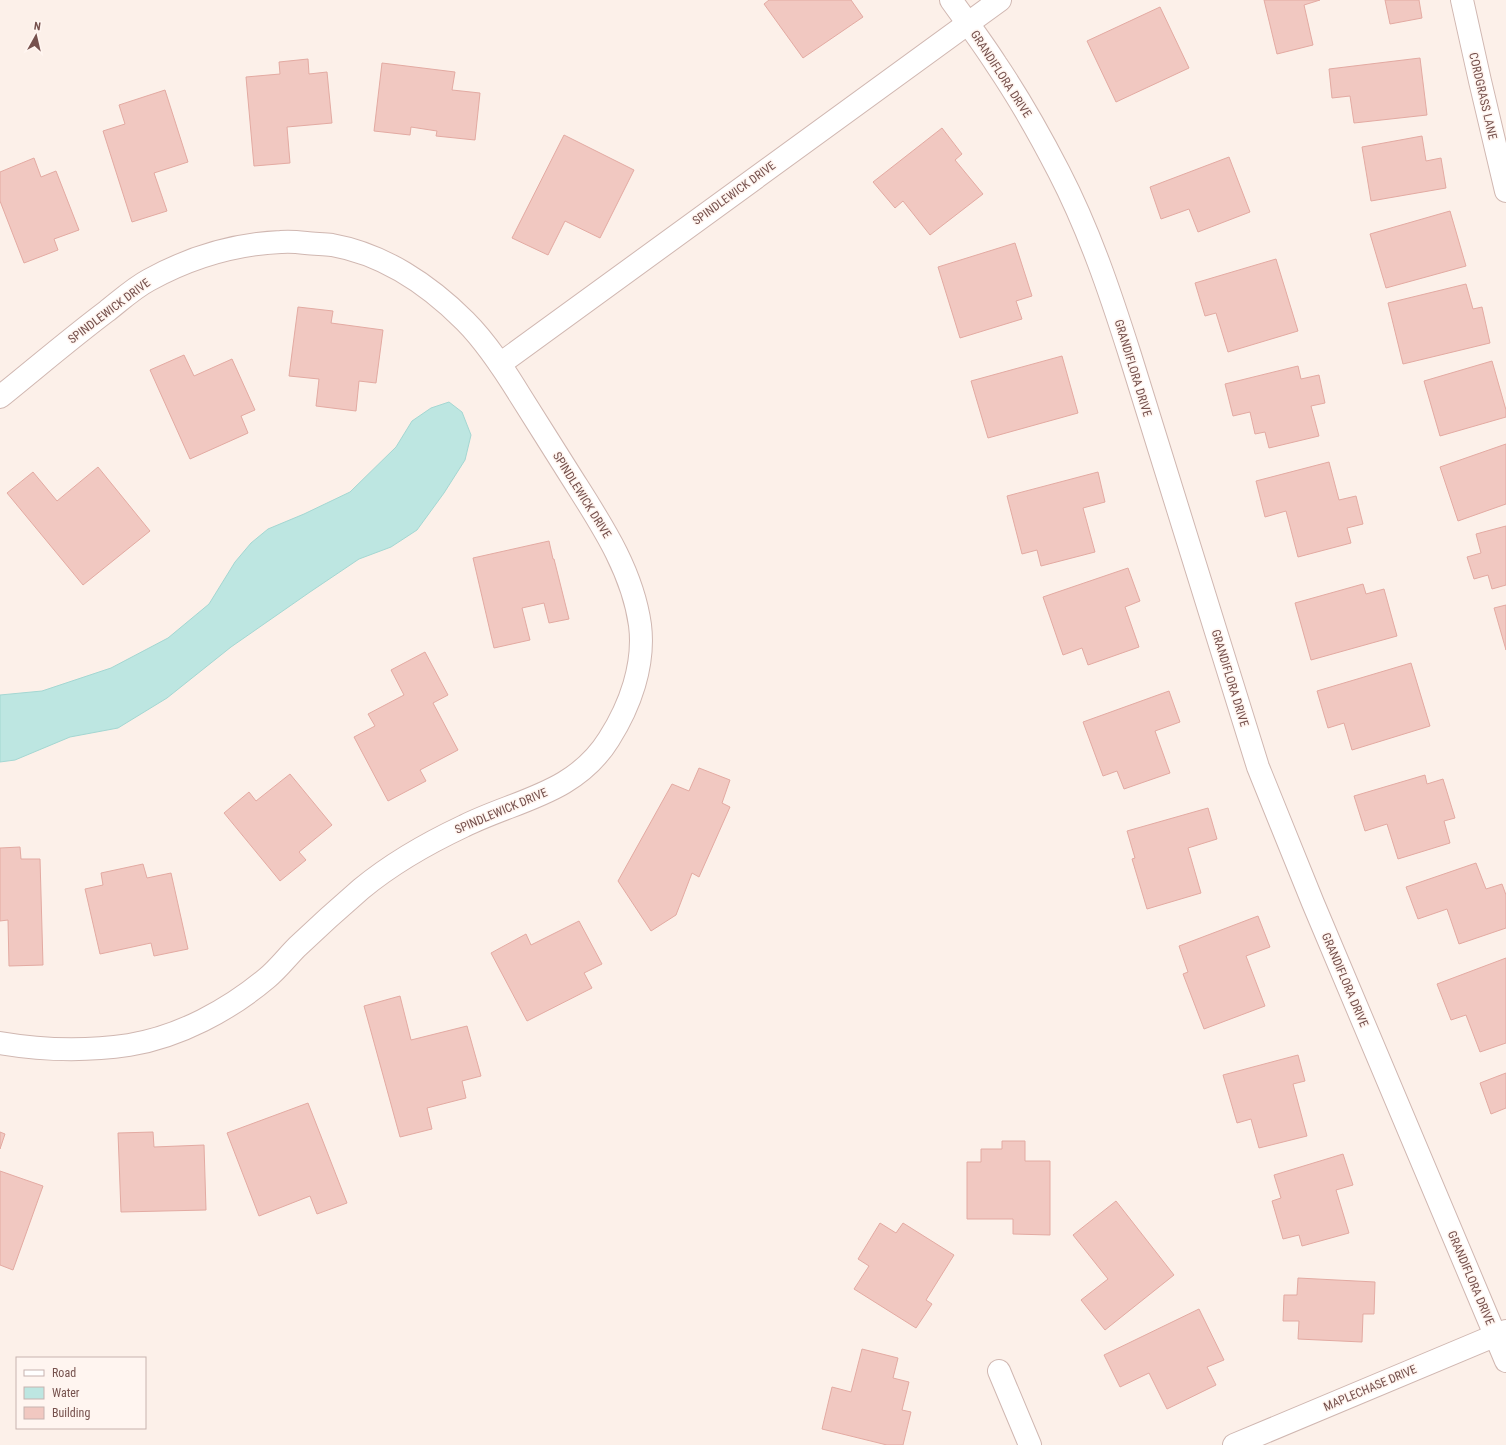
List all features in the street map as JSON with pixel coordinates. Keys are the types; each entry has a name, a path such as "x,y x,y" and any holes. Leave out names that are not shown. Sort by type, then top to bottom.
{"street":[{"name":"GRANDIFLORA DRIVE","path":"951,0 997,65 1033,124 1059,173 1091,242 1125,340 1258,767 1312,904 1501,1334 1506,1361"},
{"name":"SPINDLEWICK DRIVE","path":"500,364 1000,0"},
{"name":"CORDGRASS LANE","path":"1462,0 1506,191"},
{"name":"SPINDLEWICK DRIVE","path":"0,397 89,324 146,281 197,259 245,245 284,241 333,245 372,256 403,271 441,299 467,322 500,364 613,546 631,588 640,624 641,653 636,680 624,714 607,744 588,765 567,781 545,794 466,824 405,858 372,880 300,944 270,976 236,1001 196,1024 160,1037 130,1045 89,1048 52,1048 0,1043"},
{"name":"MAPLECHASE DRIVE","path":"1234,1445 1501,1334"},
{"path":"999,1371 1030,1445"}],"water":[{"path":"449,402 462,412 471,435 465,460 444,493 417,530 391,547 359,559 231,647 167,698 118,728 70,737 15,760 0,762 0,695 42,691 111,668 168,638 209,604 235,562 251,543 268,529 350,492 396,447 412,421 431,408"}],"building":[{"path":"769,0 851,0 863,17 803,58 764,4"},
{"path":"1264,0 1320,0 1304,5 1313,45 1277,54"},
{"path":"1385,0 1419,0 1422,18 1390,24"},
{"path":"1160,7 1189,68 1116,102 1087,41"},
{"path":"1420,58 1427,115 1354,123 1350,96 1332,98 1329,69"},
{"path":"308,59 309,74 327,72 332,123 287,127 290,163 254,166 246,77 280,74 279,62"},
{"path":"382,63 455,72 452,90 480,93 475,140 436,136 437,131 411,127 410,135 374,131"},
{"path":"165,90 188,162 154,173 167,211 132,222 103,131 125,124 119,105"},
{"path":"942,128 962,154 955,160 983,194 930,235 903,201 895,208 873,182"},
{"path":"564,135 634,170 600,238 565,221 548,255 512,238"},
{"path":"1422,136 1426,161 1441,158 1446,188 1371,201 1362,147"},
{"path":"1229,157 1250,212 1198,232 1189,209 1161,219 1150,187"},
{"path":"34,158 41,177 56,171 79,230 54,239 58,250 24,263 0,201 0,172"},
{"path":"1450,211 1466,266 1386,288 1370,234"},
{"path":"1015,243 1032,296 1016,301 1022,319 960,338 938,267"},
{"path":"1276,259 1298,331 1228,352 1216,313 1205,316 1195,283"},
{"path":"1466,284 1473,309 1482,307 1490,343 1403,364 1388,303"},
{"path":"298,307 333,311 331,323 383,330 376,383 359,381 356,411 316,406 319,379 289,376"},
{"path":"184,355 194,376 232,359 255,410 241,416 248,433 190,459 150,370"},
{"path":"1062,356 1078,413 988,438 971,381"},
{"path":"1492,361 1506,410 1506,417 1440,436 1424,381"},
{"path":"1298,366 1301,379 1319,375 1325,403 1311,406 1319,436 1269,448 1265,432 1255,434 1250,412 1233,416 1225,384"},
{"path":"1506,444 1506,504 1458,521 1440,467"},
{"path":"1329,462 1339,500 1356,496 1363,524 1347,528 1351,543 1298,557 1286,511 1265,517 1256,481"},
{"path":"98,467 150,531 83,585 7,493 33,472 57,501"},
{"path":"1098,472 1105,502 1083,508 1095,552 1041,566 1037,550 1022,554 1007,496"},
{"path":"1506,526 1506,585 1492,589 1488,575 1474,579 1467,557 1481,553 1476,534"},
{"path":"549,541 569,619 549,623 544,603 522,608 530,640 494,648 473,558"},
{"path":"1128,568 1140,601 1125,607 1139,647 1088,665 1082,648 1063,655 1043,597"},
{"path":"1363,584 1366,594 1384,589 1397,636 1311,660 1295,603"},
{"path":"1506,605 1506,650 1494,608"},
{"path":"425,652 448,695 433,703 458,750 420,770 426,781 388,801 354,737 375,726 368,714 404,695 391,670"},
{"path":"1411,663 1430,726 1352,750 1344,723 1328,728 1317,691"},
{"path":"1169,691 1180,722 1155,731 1170,773 1124,789 1117,771 1103,776 1083,722"},
{"path":"699,768 730,780 722,803 730,807 699,877 692,873 676,915 651,931 618,881 672,784 689,791"},
{"path":"290,774 332,825 299,852 306,860 280,881 224,813 249,792 256,801"},
{"path":"1425,775 1427,784 1443,779 1455,818 1444,821 1450,843 1398,859 1387,824 1365,831 1354,796"},
{"path":"1208,808 1217,839 1188,848 1201,893 1147,909 1132,859 1135,858 1127,831"},
{"path":"20,847 21,859 40,859 43,965 9,966 8,920 0,921 0,848"},
{"path":"1476,863 1486,889 1502,884 1506,895 1506,928 1459,944 1447,909 1418,919 1406,887"},
{"path":"143,864 147,878 171,873 188,949 154,956 151,943 100,954 85,889 103,885 101,873"},
{"path":"1258,916 1270,947 1246,956 1265,1006 1204,1029 1183,974 1188,972 1179,946"},
{"path":"579,921 602,964 584,973 592,988 527,1021 491,953 526,934 531,945"},
{"path":"1506,958 1506,1043 1480,1052 1466,1015 1451,1020 1437,984"},
{"path":"400,996 411,1040 467,1026 481,1076 462,1081 466,1098 427,1108 432,1129 400,1137 364,1006"},
{"path":"1298,1055 1305,1081 1293,1084 1307,1136 1259,1148 1251,1119 1237,1123 1223,1075"},
{"path":"1506,1073 1506,1108 1491,1114 1480,1083"},
{"path":"308,1103 347,1203 317,1214 310,1196 259,1216 227,1133"},
{"path":"0,1132 5,1134 0,1149"},
{"path":"153,1132 154,1147 204,1145 206,1210 121,1212 118,1133"},
{"path":"1002,1141 1025,1141 1025,1161 1050,1161 1050,1235 1013,1234 1013,1219 967,1219 967,1162 981,1162 981,1149 1002,1149"},
{"path":"1343,1154 1353,1185 1336,1190 1349,1233 1302,1246 1299,1235 1283,1239 1272,1201 1281,1198 1274,1175"},
{"path":"0,1171 43,1186 13,1270 0,1265"},
{"path":"1116,1201 1174,1275 1105,1330 1081,1300 1108,1279 1073,1235"},
{"path":"880,1223 896,1233 903,1223 954,1255 926,1300 932,1304 916,1328 854,1289 869,1266 858,1259"},
{"path":"1298,1278 1375,1282 1374,1314 1363,1314 1362,1342 1298,1339 1299,1321 1283,1321 1284,1295 1297,1295"},
{"path":"1199,1309 1224,1360 1207,1367 1216,1385 1167,1409 1149,1373 1120,1387 1104,1355"},
{"path":"862,1349 898,1358 893,1378 909,1382 902,1410 911,1412 903,1445 887,1445 822,1429 832,1387 851,1392"}]}
